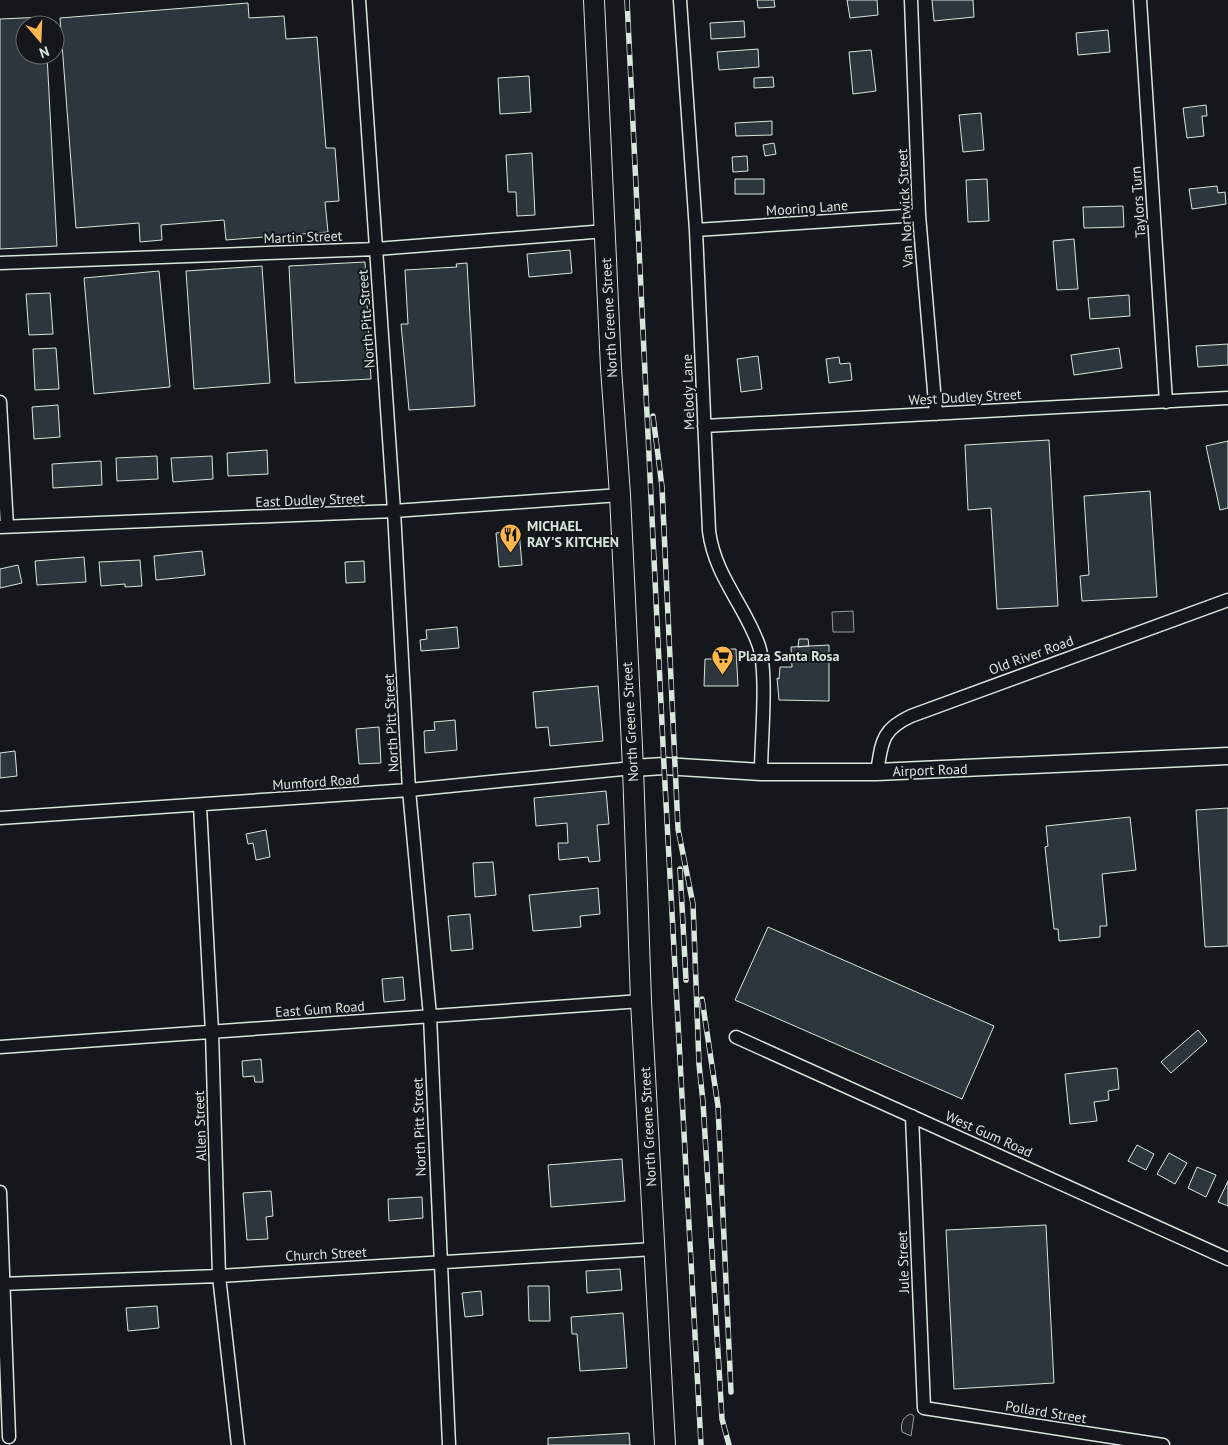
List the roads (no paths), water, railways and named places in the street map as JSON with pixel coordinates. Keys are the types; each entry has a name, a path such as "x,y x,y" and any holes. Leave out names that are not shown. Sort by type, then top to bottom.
{"main road":[{"name":"North Greene Street","path":"594,0 611,368 620,494 633,768 641,1001 665,1445"}],"street":[{"name":"North Pitt Street","path":"359,0 394,511 409,790 430,1016 439,1262 449,1445"},
{"name":"Melody Lane","path":"680,0 696,230 711,547 722,576 752,631 762,662 761,772"},
{"name":"Van Nortwick Street","path":"911,0 919,215 936,414"},
{"name":"Taylors Turn","path":"1140,0 1166,402"},
{"name":"Mooring Lane","path":"696,230 919,215"},
{"name":"Martin Street","path":"0,263 376,249 606,231"},
{"name":"West Dudley Street","path":"704,426 1228,398"},
{"path":"0,402 4,527"},
{"name":"East Dudley Street","path":"4,527 394,511 620,494"},
{"name":"Old River Road","path":"877,772 885,735 894,724 911,716 1228,600"},
{"name":"Airport Road","path":"633,768 669,766 761,772 877,772 1228,756"},
{"name":"Mumford Road","path":"0,818 200,806 409,790 633,768"},
{"name":"Allen Street","path":"200,806 212,1032 219,1276 238,1445"},
{"name":"East Gum Road","path":"0,1046 641,1001"},
{"name":"West Gum Road","path":"736,1037 1228,1259"},
{"name":"Jule Street","path":"912,1116 924,1408"},
{"path":"0,1192 1,1284 9,1437"},
{"name":"Church Street","path":"1,1284 219,1276 654,1250"},
{"name":"Pollard Street","path":"924,1408 1163,1445"}],"railway":[{"path":"627,0 664,766 701,1445"},
{"path":"653,416 662,487 678,829 693,904 699,1064 703,1102 722,1419 729,1445"},
{"path":"680,869 686,980"},
{"path":"702,999 718,1106 731,1392"}],"place":[{"name":"MICHAEL RAY'S KITCHEN","path":"511,553"},
{"name":"Plaza Santa Rosa","path":"722,675"}]}
